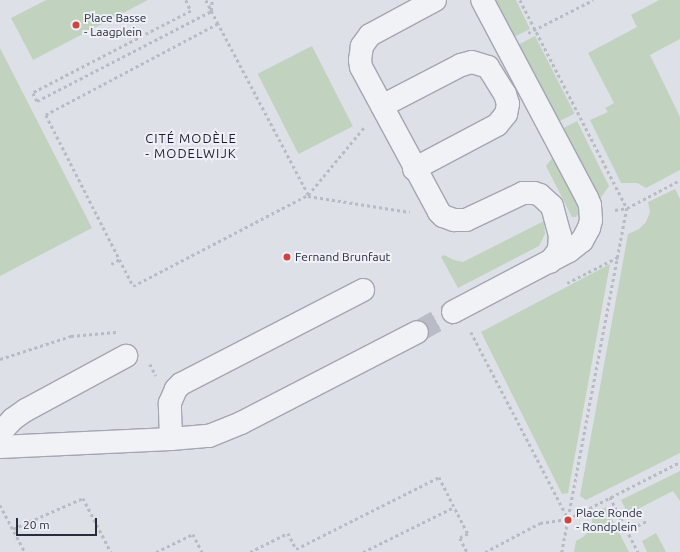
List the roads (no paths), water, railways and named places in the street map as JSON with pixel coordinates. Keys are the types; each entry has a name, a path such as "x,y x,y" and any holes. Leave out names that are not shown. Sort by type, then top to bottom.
{"street":[{"path":"435,0 375,31 365,40 362,46 360,60 361,67 434,207 443,216 460,221 472,218 523,193 534,193 540,195 552,206 560,235 559,250 550,262"},
{"path":"453,312 550,262 582,241 589,228 591,220 590,205 482,0"},
{"path":"382,106 461,65 472,62 488,67 505,94 508,104 506,114 497,125 414,169"},
{"path":"171,439 170,403 176,389 181,384 363,290"},
{"path":"0,447 209,436 225,430 417,332"},
{"path":"0,433 13,419 26,410 126,356"}],"tunnel":[{"path":"417,332 453,312"}],"place":[{"name":"Place Basse - Laagplein","path":"76,25"},
{"name":"Fernand Brunfaut","path":"287,257"},
{"name":"Place Ronde - Rondplein","path":"568,520"}],"district":[{"name":"CITÉ MODÈLE - MODELWIJK","path":"191,146"}]}
